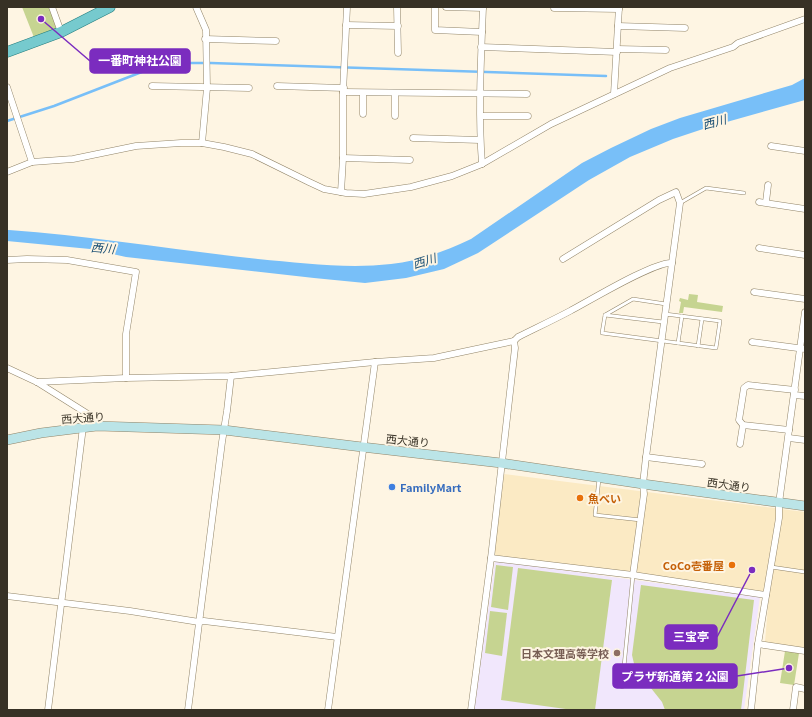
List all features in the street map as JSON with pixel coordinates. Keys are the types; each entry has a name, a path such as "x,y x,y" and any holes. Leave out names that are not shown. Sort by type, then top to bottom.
{"main road":[{"path":"7,52 61,32 110,7"}],"street":[{"path":"52,7 61,32"},
{"path":"196,7 206,30 207,88 202,143"},
{"path":"341,192 343,158 343,90 347,7"},
{"path":"398,7 398,53"},
{"path":"435,7 435,30 482,32"},
{"path":"446,7 483,8 480,140 482,164"},
{"path":"554,8 619,8 614,94"},
{"path":"7,172 32,162 73,159 136,146 202,143 252,154 324,189 364,194 411,187 452,176 482,164 551,124 670,68 805,19"},
{"path":"346,24 398,26"},
{"path":"618,26 685,28"},
{"path":"205,39 276,41"},
{"path":"481,47 666,50"},
{"path":"7,86 32,162"},
{"path":"152,86 249,88"},
{"path":"277,86 343,90 362,93 527,94"},
{"path":"362,93 363,114"},
{"path":"394,116 395,93"},
{"path":"481,116 528,116"},
{"path":"413,138 480,140"},
{"path":"771,146 805,151"},
{"path":"343,158 410,160"},
{"path":"768,185 762,202 805,209"},
{"path":"563,259 669,194 676,192 680,203 646,458 643,484 644,494 633,575"},
{"path":"760,248 805,255"},
{"path":"7,260 67,260 136,272 126,334 126,378"},
{"path":"37,382 126,378 231,376 374,362 434,358 514,341 518,337 569,312 644,271 664,263 672,262"},
{"path":"754,292 805,299"},
{"path":"751,710 758,644 779,518 779,503 794,392 802,349 805,312"},
{"path":"471,710 491,558 515,348 514,341"},
{"path":"752,342 802,349"},
{"path":"328,710 374,362"},
{"path":"7,368 37,382 92,416 97,426"},
{"path":"188,710 224,430 228,411 231,376"},
{"path":"790,430 743,425 739,420 744,388 748,385 794,392 805,396"},
{"path":"740,444 743,425"},
{"name":"西大通り","path":"7,440 41,433 97,426 224,430 501,463 805,506"},
{"path":"48,710 83,427"},
{"path":"788,438 805,440"},
{"path":"646,458 702,464"},
{"path":"491,558 633,575 766,595"},
{"path":"7,596 130,611 199,622 204,621 337,638"},
{"path":"758,644 805,651"},
{"path":"793,710 796,687 805,688"}],"lane":[{"path":"680,203 706,188 744,193"},
{"path":"604,315 633,300 666,304"},
{"path":"604,315 602,333 716,348 720,321 665,314"},
{"path":"604,315 664,322"},
{"path":"678,343 682,316"},
{"path":"698,346 702,319"},
{"path":"599,477 595,515 641,520"},
{"path":"771,567 805,572"},
{"path":"622,687 633,575"}],"shaded area":[{"path":"504,474 805,512 805,649 767,644 765,642 769,594 493,556"},
{"name":"日本文理高等学校","path":"495,561 760,597 744,710 474,710"}],"green space":[{"path":"22,7 51,7 60,31 35,40"},
{"path":"689,294 698,295 697,302 723,306 722,312 684,307 683,313 679,313 681,302 679,301 680,298 688,300"},
{"path":"496,565 513,567 508,610 491,607"},
{"path":"518,568 612,580 595,710 573,710 501,700"},
{"path":"641,585 754,600 741,710 665,710 662,702 635,668 632,655"},
{"path":"490,611 507,613 502,656 485,653"},
{"path":"785,651 799,653 794,685 780,683"}],"water":[{"name":"西川","path":"805,78 805,100 709,127 673,139 630,157 589,180 478,253 444,269 406,278 365,283 126,257 90,249 7,241 7,230 9,230 308,264 358,266 412,261 452,248 471,239 582,163 651,129 680,118 792,85"}],"waterway":[{"path":"7,121 54,106 152,68 172,63 606,76"}],"place":[{"name":"一番町神社公園","path":"41,19"},
{"name":"FamilyMart","path":"392,487"},
{"name":"魚べい","path":"580,498"},
{"name":"CoCo壱番屋","path":"732,565"},
{"name":"三宝亭","path":"752,570"},
{"name":"日本文理高等学校","path":"617,653"},
{"name":"プラザ新通第２公園","path":"789,668"}]}
